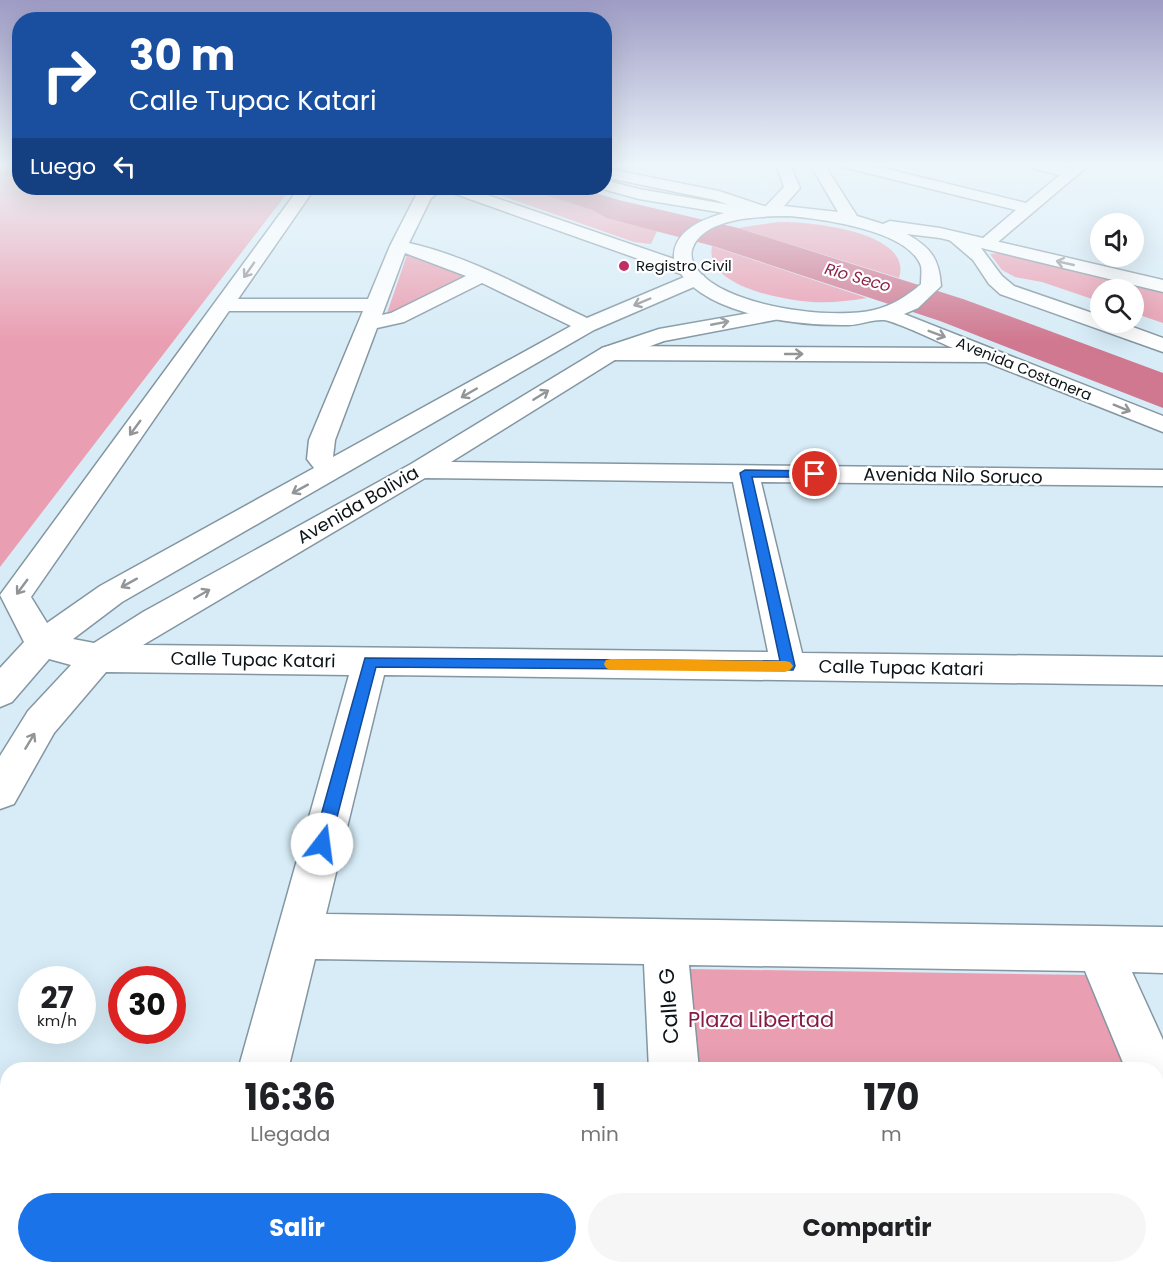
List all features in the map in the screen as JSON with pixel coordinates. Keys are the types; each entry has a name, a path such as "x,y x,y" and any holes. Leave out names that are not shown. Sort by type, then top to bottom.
{"street":[{"path":"42,644 15,596 282,223"},
{"path":"332,471 320,459 322,440 410,223"},
{"path":"555,223 689,270 721,296 738,303 778,314 845,318 893,311 925,294 931,286 933,277 927,259 918,250 894,234 863,223"},
{"path":"689,270 682,252 690,237 712,223"},
{"path":"871,223 955,237 1163,286"},
{"path":"985,244 1010,223"},
{"path":"955,237 975,252 993,280 1007,290 1163,345"},
{"path":"399,246 421,250 587,326"},
{"path":"0,692 42,644 111,594 689,270"},
{"path":"988,270 1090,304"},
{"path":"988,270 982,285 998,300 1163,361"},
{"path":"224,305 374,314 397,318 482,276"},
{"name":"Avenida Costanera","path":"893,311 990,355 1163,425"},
{"name":"Avenida Bolivia","path":"0,791 41,722 98,658 154,621 420,470 610,353 659,335 778,314"},
{"path":"1144,323 1163,330"},
{"path":"610,353 990,355"},
{"name":"Avenida Nilo Soruco","path":"420,470 1163,478"},
{"path":"745,473 788,666"},
{"name":"Calle Tupac Katari","path":"42,644 98,658 1163,671"},
{"path":"265,1062 370,662"},
{"path":"297,936 1163,950"},
{"name":"Calle G","path":"665,942 673,1062"},
{"path":"1098,949 1147,1062"}],"green space":[{"path":"0,223 264,223 0,567"},
{"path":"581,223 627,223 657,231 651,244 634,242"},
{"path":"769,223 805,223 855,232 875,239 890,249 899,262 899,278 738,228"},
{"path":"712,246 867,298 812,302 783,298 748,289 720,272 713,260"},
{"path":"408,252 469,278 386,316"},
{"path":"999,253 1108,279 1090,279 1090,298 1042,282 1015,277 1002,270 990,254"},
{"path":"1144,287 1163,292 1163,323 1144,316"},
{"name":"Plaza Libertad","path":"687,969 1090,975 1127,1062 694,1062"}],"water":[{"name":"Río Seco","path":"627,223 718,223 963,299 1163,373 1163,408 940,321 713,246"}],"slow traffic":[{"path":"611,664 785,666"}],"place":[{"name":"Registro Civil","path":"624,266"}],"route":[{"path":"322,844 370,662 788,666 745,473 815,474"}]}
